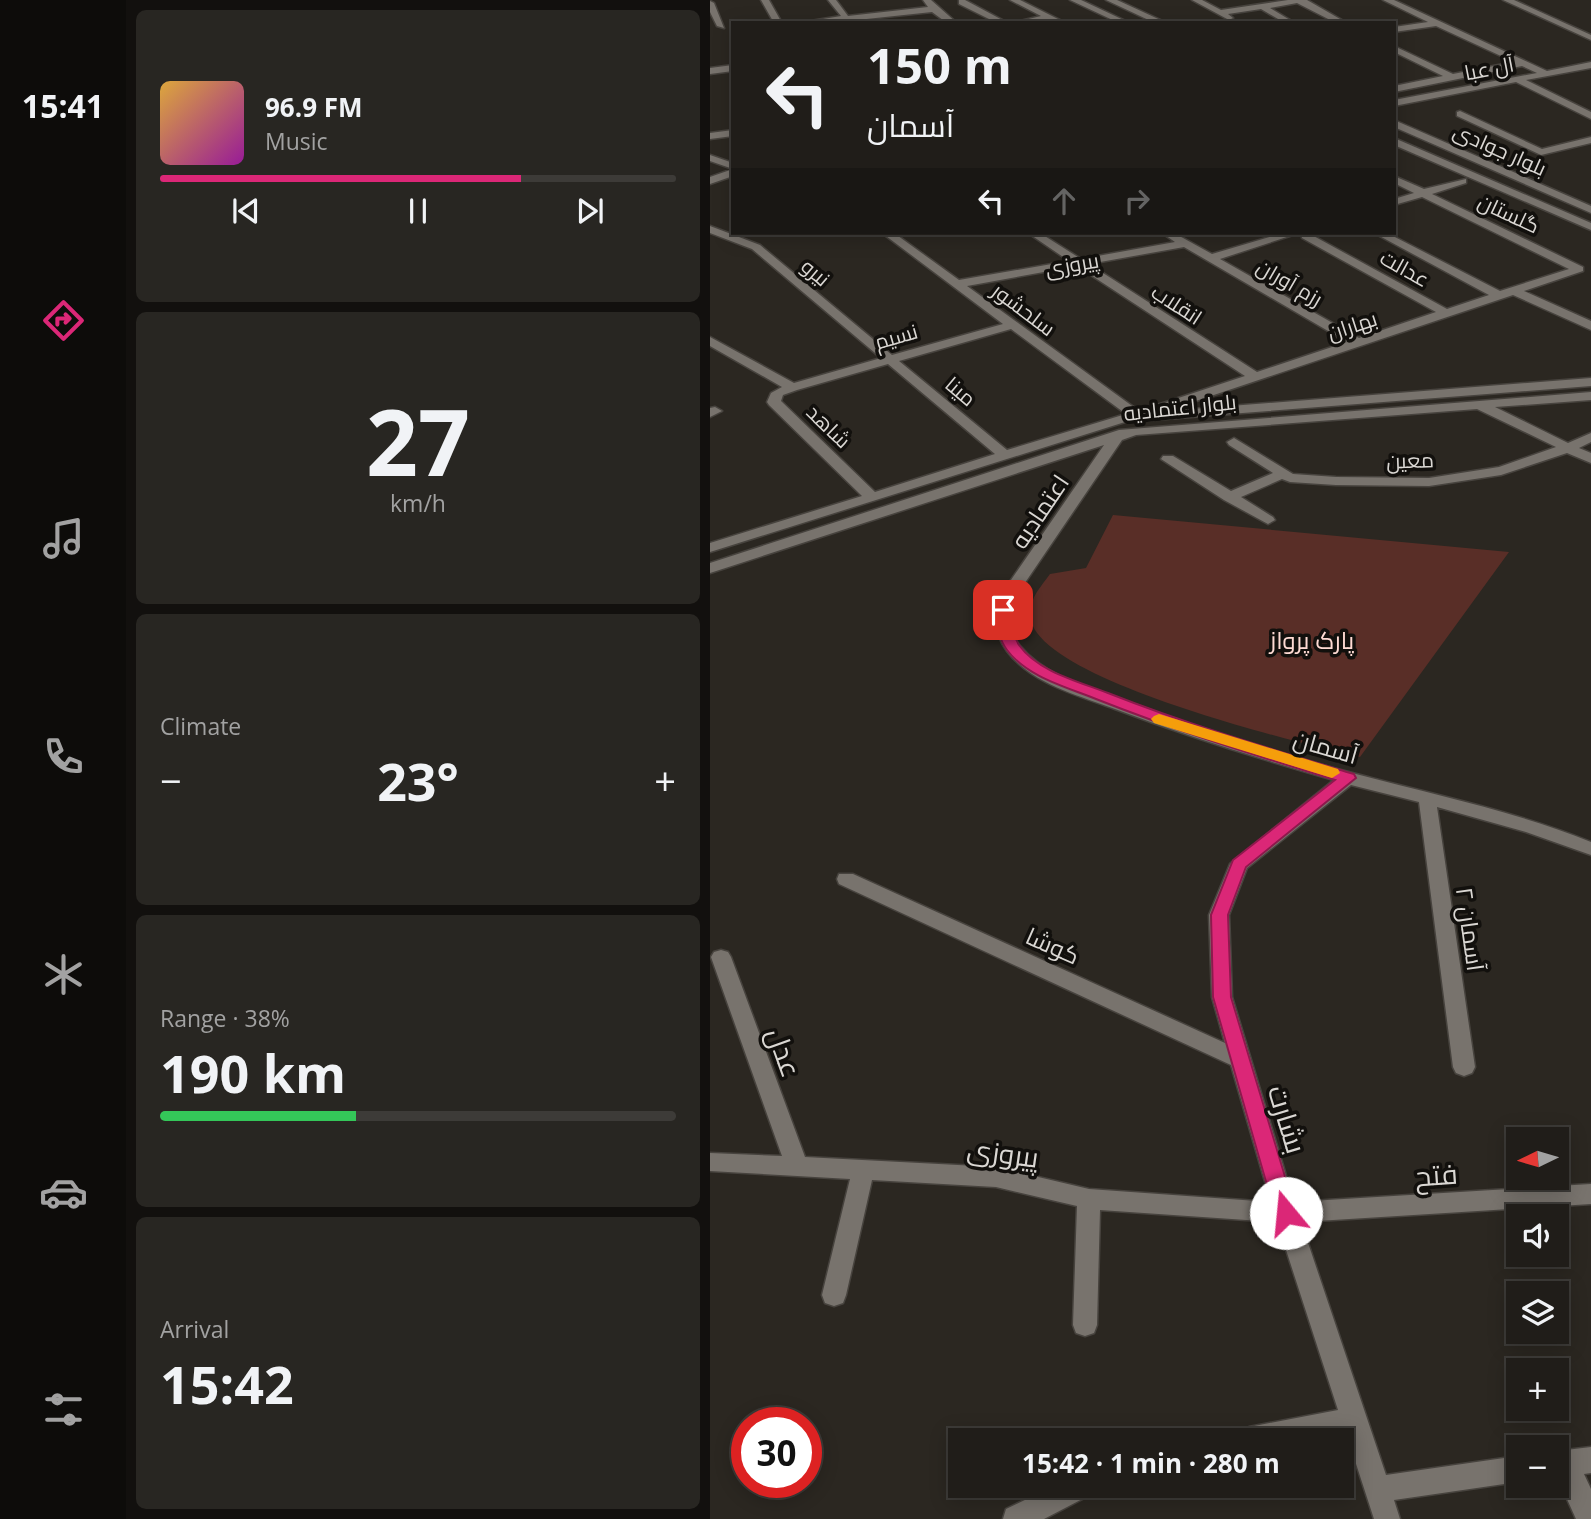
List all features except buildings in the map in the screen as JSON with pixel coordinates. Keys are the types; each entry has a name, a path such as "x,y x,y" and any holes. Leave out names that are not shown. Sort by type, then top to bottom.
{"street":[{"path":"765,0 777,21"},
{"path":"832,0 846,18"},
{"path":"927,0 950,21"},
{"path":"1014,0 1058,21"},
{"path":"1074,0 1121,21"},
{"path":"1110,0 1158,21"},
{"path":"1196,0 1235,21"},
{"path":"1221,13 1301,0 1339,21"},
{"path":"1387,0 1547,74"},
{"path":"1507,0 1590,38"},
{"path":"1526,0 1590,30"},
{"path":"963,2 1001,21"},
{"path":"710,4 721,26"},
{"path":"1262,7 1287,21"},
{"path":"824,21 934,9"},
{"path":"1027,21 1049,17"},
{"path":"1396,30 1436,23"},
{"path":"710,26 731,26"},
{"path":"1396,50 1475,88"},
{"path":"1396,89 1523,64"},
{"name":"آل عبا","path":"1396,103 1590,65"},
{"path":"710,71 731,68"},
{"path":"1518,80 1590,116"},
{"path":"1460,114 1541,152 1590,140"},
{"name":"بلوار جوادی","path":"1396,124 1590,210"},
{"path":"710,136 731,133"},
{"name":"بلوار جوادی","path":"1396,142 1461,175 1590,227"},
{"path":"1578,142 1590,149"},
{"path":"710,158 731,165"},
{"path":"1396,201 1422,193 1481,163"},
{"path":"710,181 731,173"},
{"name":"گلستان","path":"1396,180 1579,269"},
{"name":"نیرو","path":"710,229 756,247 890,359"},
{"name":"سلحشور","path":"890,235 1138,416"},
{"name":"انقلاب","path":"1036,235 1256,377"},
{"name":"رزم آوران","path":"1170,235 1358,344"},
{"path":"1261,235 1270,240"},
{"path":"1211,258 1295,235"},
{"name":"عدالت","path":"1302,235 1448,314"},
{"path":"1383,235 1500,296"},
{"name":"پیروزی","path":"958,284 1185,244"},
{"name":"بهاران","path":"1138,416 1579,269"},
{"path":"1515,291 1590,326"},
{"name":"نسیم","path":"792,387 1012,325"},
{"path":"710,341 792,387"},
{"name":"مینا","path":"890,359 1004,455"},
{"name":"بلوار اعتمادیه","path":"710,548 1096,425 1138,416 1590,382"},
{"name":"شاهد","path":"792,387 777,393 774,402 873,498"},
{"name":"بلوار اعتمادیه","path":"710,568 1119,435 1147,429 1590,396"},
{"path":"1538,401 1590,410"},
{"path":"1482,406 1590,459"},
{"name":"اعتمادیه","path":"1052,676 1026,660 1009,642 1002,622 1005,603 1119,435"},
{"name":"معین","path":"1234,442 1290,478 1429,482 1501,471 1590,437"},
{"path":"1168,459 1268,520"},
{"path":"1229,497 1282,474"},
{"name":"آسمان","path":"1052,676 1183,728 1348,778 1504,818 1590,849"},
{"name":"بشارت","path":"1348,778 1239,864 1219,915 1222,997 1286,1213 1387,1519"},
{"name":"آسمان ۲","path":"1427,798 1464,1067"},
{"name":"کوشا","path":"846,879 1239,1059"},
{"name":"عدل","path":"721,957 797,1167"},
{"name":"پیروزی","path":"710,1162 996,1177 1089,1199 1286,1213"},
{"path":"834,1295 863,1170"},
{"name":"فتح","path":"1286,1213 1590,1195"},
{"path":"1085,1325 1089,1199"},
{"path":"1310,1428 1355,1419"},
{"path":"1571,1462 1590,1519"},
{"path":"1378,1489 1506,1471"},
{"path":"1016,1519 1050,1511 1066,1498"}],"green space":[{"name":"پارک پرواز","path":"1113,515 1509,552 1360,757 1179,707 1081,666 1047,644 1031,621 1030,608 1035,596 1050,574 1086,568"}],"slow traffic":[{"path":"1159,719 1244,748 1332,773"}],"route":[{"path":"1003,610 1002,622 1013,648 1019,655 1052,676 1183,728 1348,778 1239,864 1219,915 1222,997 1286,1213"}]}
